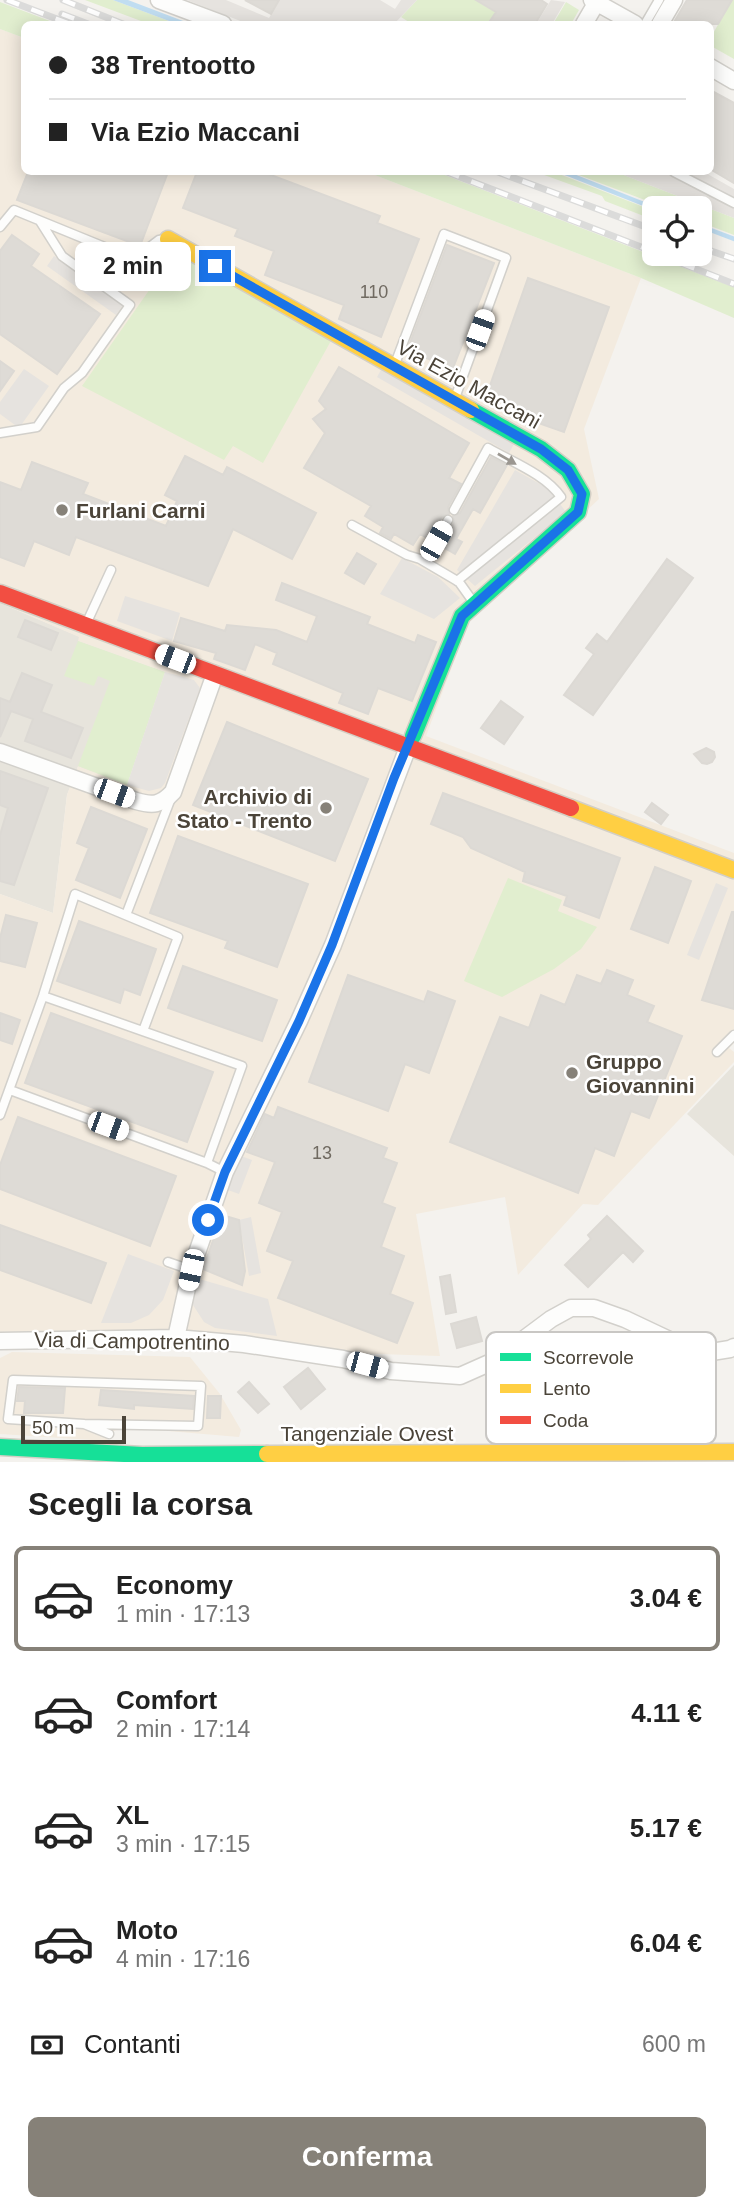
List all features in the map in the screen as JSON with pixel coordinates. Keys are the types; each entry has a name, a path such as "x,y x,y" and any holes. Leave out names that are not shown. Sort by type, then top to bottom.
{"main road":[{"name":"Via Ezio Maccani","path":"168,239 541,449 568,470 582,494 578,512 462,616 410,741"},
{"path":"0,593 215,674 410,741 734,870"},
{"path":"109,1434 143,1443 228,1445 252,1455"},
{"path":"716,1438 734,1437"},
{"path":"538,1453 648,1444"},
{"name":"Tangenziale Ovest","path":"0,1447 142,1455 734,1452"}],"street":[{"path":"159,0 215,21"},
{"path":"662,21 674,0"},
{"path":"585,21 595,1 630,21"},
{"path":"714,69 734,80"},
{"path":"0,751 149,805 163,803 173,792 215,674"},
{"path":"176,1338 191,1270 225,1172 327,958 410,741"},
{"name":"Via di Campotrentino","path":"534,1332 571,1308 594,1308 652,1332"},
{"name":"Via di Campotrentino","path":"0,1341 176,1338 244,1344 344,1359 391,1371 460,1376 486,1364"},
{"name":"Via di Campotrentino","path":"716,1351 734,1347"}],"lane":[{"path":"647,21 659,0"},
{"path":"680,175 734,203"},
{"path":"0,227 13,210 134,260 159,240 168,239"},
{"path":"0,433 37,426 64,388 82,373 130,305 62,256 40,221"},
{"path":"394,366 444,234 506,258 454,401"},
{"path":"454,510 488,448 541,479 561,497 457,581"},
{"path":"424,561 447,520"},
{"path":"352,525 407,555 424,561 457,581 475,605"},
{"path":"85,625 111,570"},
{"path":"126,915 173,792"},
{"path":"0,1115 43,996 75,894 178,937 143,1031"},
{"path":"43,996 242,1066 207,1163"},
{"path":"717,1052 734,1035"},
{"path":"10,1090 225,1172"},
{"path":"168,1262 191,1270"},
{"path":"13,1380 201,1386 198,1426 84,1424 4,1420 13,1380"},
{"path":"84,1424 109,1434"}],"shaded area":[{"path":"187,0 226,0 269,18 279,0 380,0 395,9 401,0 417,0 397,21 240,21"},
{"path":"551,0 565,2 554,21 538,21"},
{"path":"0,29 21,37 21,175 375,175 641,278 584,429 599,499 470,619 426,736 734,853 734,1043 729,1048 734,1052 734,1062 598,1205 583,1204 518,1275 505,1197 416,1214 440,1356 0,1342 0,894 53,913 67,795 78,766 128,784 165,672 78,641 79,637 0,603"},
{"path":"624,175 709,175 734,189 734,218 712,209 712,196 678,196"},
{"path":"54,256 123,305 116,315 47,266"},
{"path":"382,368 514,444 509,453 377,377"},
{"path":"24,369 49,386 19,428 0,414 0,402"},
{"path":"515,470 549,489 566,512 475,586 457,570"},
{"path":"402,558 438,577 460,598 434,619 380,594"},
{"path":"125,596 180,613 172,641 117,621"},
{"path":"0,603 80,637 79,641 165,672 127,785 78,767 67,795 53,913 0,894"},
{"path":"165,672 194,680 200,688 165,783 161,788 149,791 127,785"},
{"path":"716,883 728,888 699,960 687,955"},
{"path":"734,1065 734,1156 687,1114"},
{"path":"241,1156 252,1160 239,1194 228,1190"},
{"path":"251,1217 261,1273 249,1276 239,1220"},
{"path":"128,1254 174,1271 163,1300 149,1315 131,1323 101,1323"},
{"path":"196,1278 268,1299 277,1336 215,1328 204,1322 193,1305 191,1293"},
{"path":"12,1352 190,1357 220,1394 241,1430 239,1437 121,1427 109,1434 107,1441 0,1434 0,1358"}],"green space":[{"path":"85,0 113,0 169,21 141,21"},
{"path":"417,0 476,0 496,12 490,21 407,21 401,17"},
{"path":"734,0 734,59 714,48 714,32"},
{"path":"0,2 50,21 21,21 21,37 0,29"},
{"path":"566,2 579,10 573,21 555,21"},
{"path":"375,175 445,175 642,251 642,266 680,266 734,287 734,318 641,278"},
{"path":"544,175 562,175 642,206 642,215 605,201 602,196"},
{"path":"579,175 624,175 678,196 642,196 642,199"},
{"path":"712,209 734,218 734,235 712,227"},
{"path":"178,249 332,339 263,463 233,446 224,460 82,386"},
{"path":"78,641 165,672 127,785 78,766 110,681 98,676 94,686 64,676"},
{"path":"508,878 562,900 558,911 597,927 581,949 554,969 502,997 464,981"}],"water":[{"path":"113,0 128,0 183,21 169,21"}],"building":[{"path":"245,0 279,0 271,14"},
{"path":"476,0 541,0 547,4 537,21 490,21 496,12"},
{"path":"687,0 732,0 718,24 714,24 714,21 675,21"},
{"path":"714,92 734,103 734,183 714,171"},
{"path":"27,175 167,175 140,246 17,200"},
{"path":"196,175 271,175 380,216 377,223 419,239 381,337 339,319 344,305 265,275 274,251 235,236 238,229 183,208"},
{"path":"12,235 39,254 31,266 100,314 57,374 0,334 0,251"},
{"path":"447,245 494,263 453,368 407,351"},
{"path":"528,278 609,307 564,432 524,418 527,411 486,397"},
{"path":"0,361 14,371 0,391"},
{"path":"339,367 469,443 449,478 461,484 448,507 449,514 442,517 429,539 420,534 413,545 394,534 391,539 380,533 383,527 365,516 371,506 304,468 325,433 313,419 326,409 319,401"},
{"path":"185,456 223,475 227,467 316,513 292,559 233,529 208,586 76,537 69,555 34,541 24,566 0,557 0,482 21,490 32,462 88,483 83,494 166,526 177,501 165,495"},
{"path":"491,457 507,465 480,513 473,509 456,539 462,542 455,554 441,546 454,523 453,516 460,513"},
{"path":"357,553 376,564 364,584 345,573"},
{"path":"667,559 693,578 593,715 564,695 594,654 586,648 597,634 607,642"},
{"path":"282,583 370,617 367,624 415,643 418,635 436,642 412,701 378,688 368,714 339,703 343,693 273,664 277,653 255,644 245,670 214,659 216,653 174,641 181,618 225,631 227,625 276,630 307,642 317,616 276,600"},
{"path":"25,620 58,633 51,650 18,637"},
{"path":"22,673 52,685 41,712 83,728 71,758 25,741 33,719 11,711 0,737 0,698 10,702"},
{"path":"501,701 523,717 504,744 481,728"},
{"path":"227,722 368,779 335,861 193,805"},
{"path":"706,748 714,752 715,757 707,764 702,763 694,754"},
{"path":"0,771 48,788 14,885 0,881 0,835 8,808 0,805"},
{"path":"443,793 620,858 599,918 564,905 567,896 523,881 525,872 471,848 463,837 431,824"},
{"path":"652,803 668,815 661,824 645,812"},
{"path":"91,807 147,829 120,898 76,880 89,848 77,843"},
{"path":"178,836 308,884 277,967 225,948 228,941 150,913"},
{"path":"655,867 691,881 668,943 631,929"},
{"path":"734,912 734,1009 702,1000"},
{"path":"6,915 37,923 25,967 0,961 0,938"},
{"path":"79,921 156,949 140,995 124,989 120,1003 57,981"},
{"path":"183,966 277,1000 262,1041 168,1008"},
{"name":"Gruppo Giovannini","path":"607,970 633,980 627,995 654,1006 647,1022 682,1036 649,1118 631,1111 614,1156 595,1148 578,1193 450,1142 500,1017 529,1028 541,995 565,1005 577,975 601,984"},
{"path":"348,975 424,1002 428,991 455,1001 429,1073 405,1064 388,1111 309,1082"},
{"path":"0,1013 20,1020 12,1044 0,1040"},
{"path":"51,1013 213,1072 187,1142 25,1083"},
{"path":"278,1107 387,1148 383,1158 397,1163 382,1203 395,1208 381,1247 404,1256 390,1294 413,1303 397,1343 278,1298 293,1261 267,1251 282,1212 259,1203 275,1162 247,1152 265,1114 274,1118"},
{"path":"18,1117 176,1176 150,1246 0,1189 0,1165"},
{"path":"222,1215 239,1220 245,1271 242,1285 203,1269"},
{"path":"607,1216 643,1251 633,1262 623,1252 588,1287 565,1265 591,1239 588,1235"},
{"path":"0,1225 106,1263 91,1303 0,1270"},
{"path":"450,1275 456,1312 446,1314 440,1277"},
{"path":"476,1317 482,1341 457,1348 451,1324"},
{"path":"308,1368 325,1389 301,1409 284,1387"},
{"path":"249,1382 269,1404 258,1413 238,1392"},
{"path":"19,1387 65,1388 63,1413 24,1413 25,1401 17,1401"},
{"path":"101,1390 194,1396 193,1409 134,1405 134,1409 99,1405"},
{"path":"208,1396 221,1396 220,1418 207,1418"}],"waterway":[{"path":"571,175 642,203"},
{"path":"712,231 734,239"}],"railway":[{"path":"7,0 62,21"},
{"path":"63,0 116,21"},
{"path":"62,14 80,21"},
{"path":"455,175 642,247"},
{"path":"506,175 642,226"},
{"path":"712,251 734,259"},
{"path":"688,266 734,284"}],"traffic: fast":[{"path":"413,736 462,616 578,512 582,494 568,470 541,449 471,410"},
{"path":"0,1447 142,1455 267,1454"}],"traffic: slow":[{"path":"168,239 471,410"},
{"path":"571,808 734,870"},
{"path":"267,1454 734,1452"}],"traffic: jam":[{"path":"0,593 571,808"}],"place":[{"name":"Furlani Carni","path":"62,510"},
{"name":"Archivio di Stato - Trento","path":"326,808"},
{"name":"Gruppo Giovannini","path":"572,1073"}],"route":[{"path":"208,1220 225,1172 299,1021 332,945 394,778 462,616 578,512 582,494 568,470 541,449 215,266"}]}
